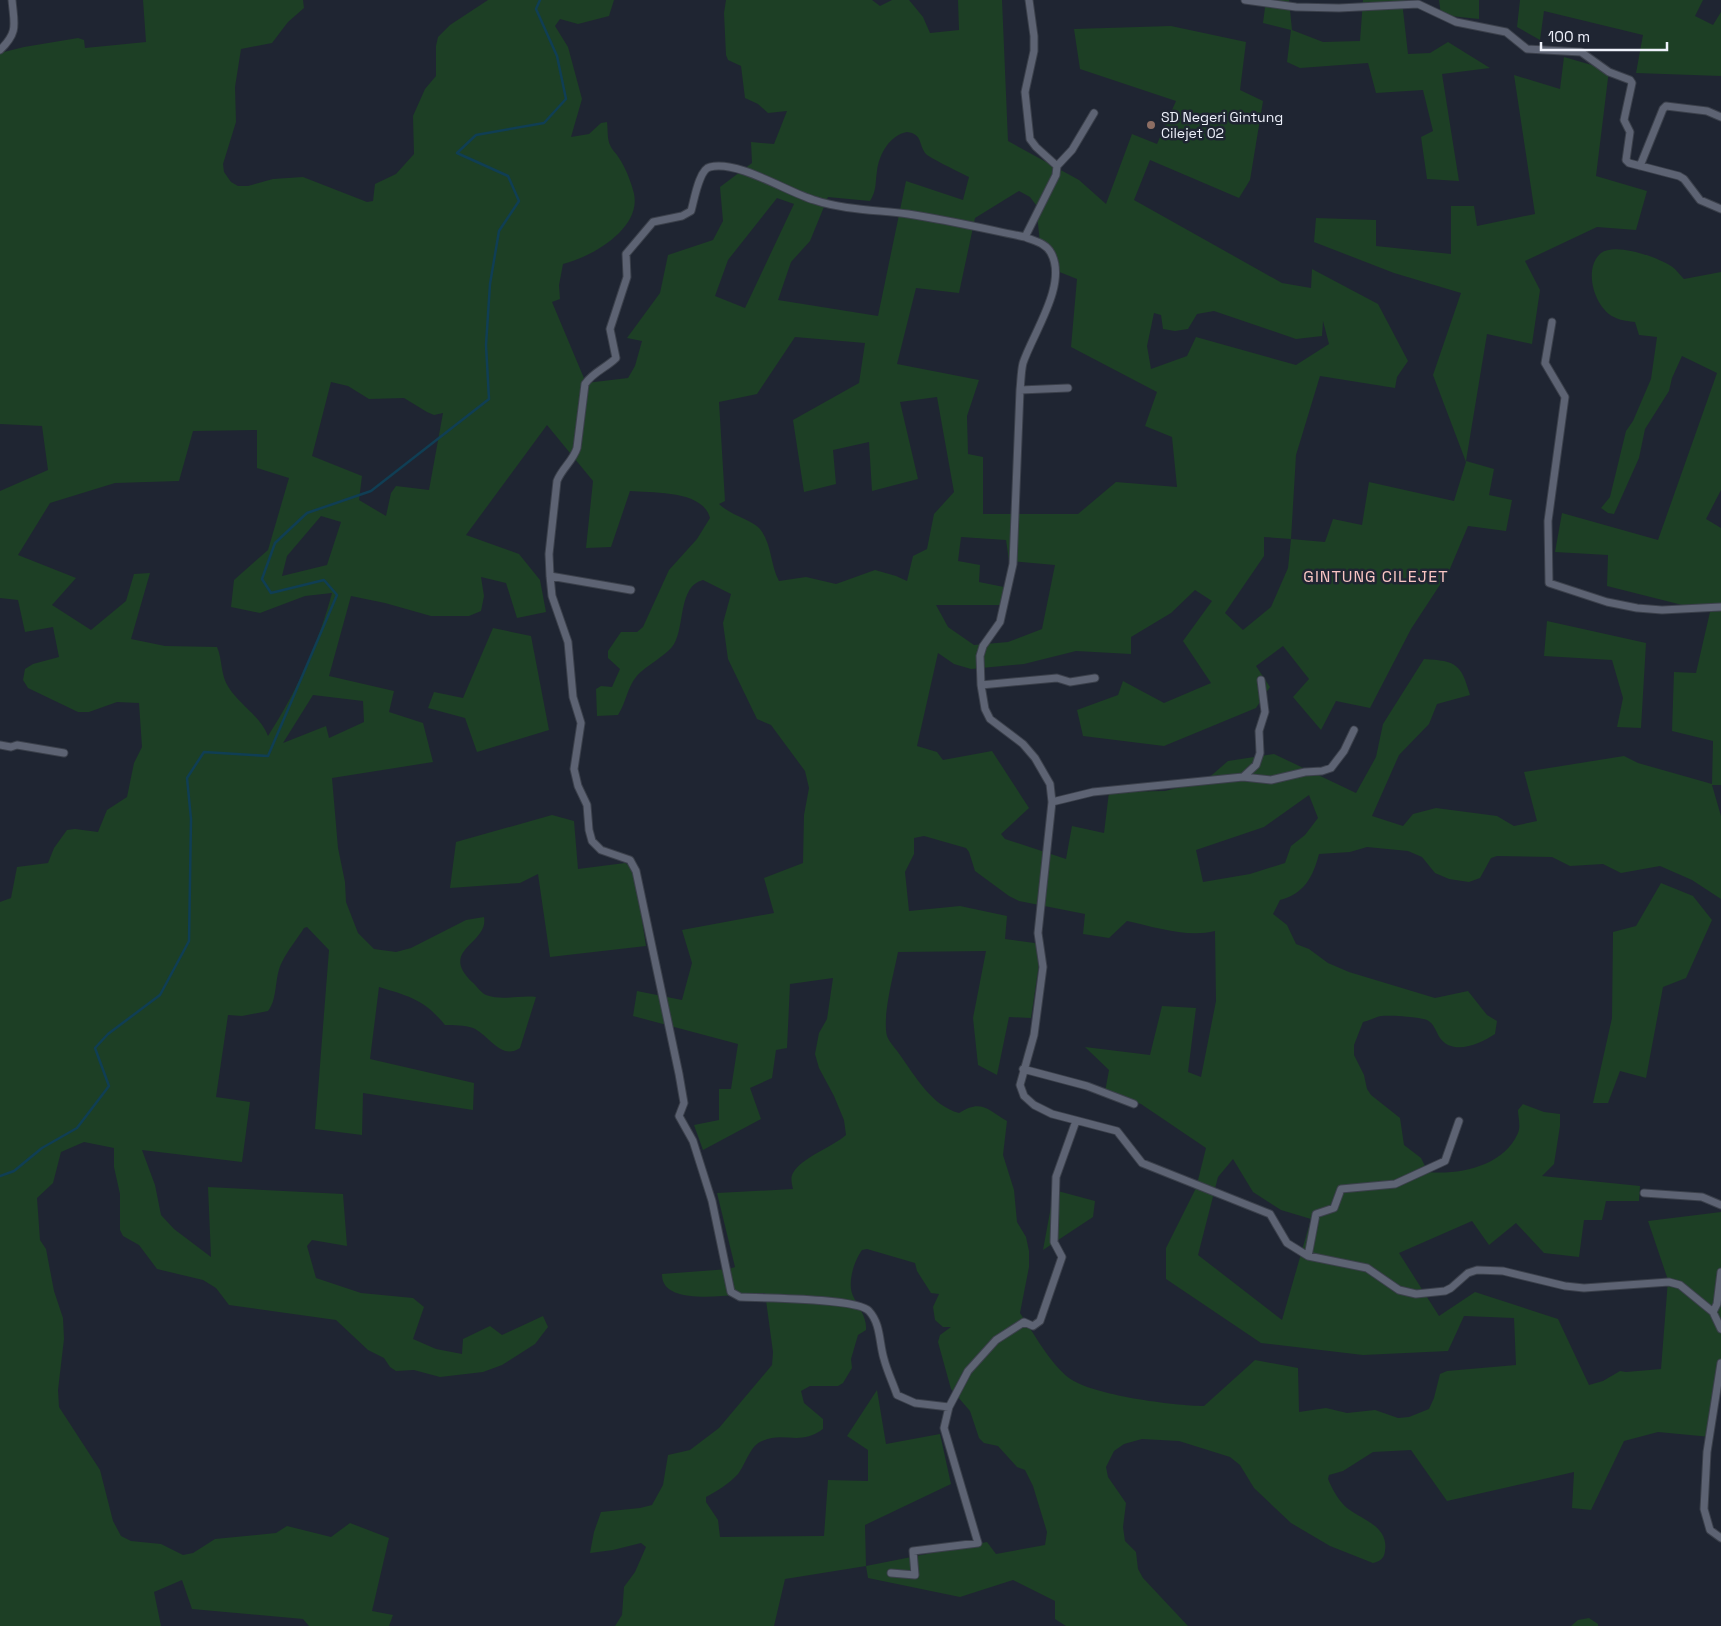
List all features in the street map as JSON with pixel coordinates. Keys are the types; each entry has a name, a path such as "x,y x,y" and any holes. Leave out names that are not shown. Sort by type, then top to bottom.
{"street":[{"path":"0,50 11,40 15,29 12,0"},
{"path":"1029,0 1034,36 1026,92 1030,139 1057,166"},
{"path":"1245,0 1296,7 1322,8 1418,2 1456,22 1506,32 1527,49 1581,52 1610,72 1630,80 1632,83 1624,120 1630,132 1626,157 1629,163 1684,179 1700,200 1721,209"},
{"path":"1640,166 1663,109 1666,106 1707,110 1721,117"},
{"path":"1024,238 1056,175 1057,166 1072,150 1094,113"},
{"path":"949,1407 915,1403 898,1395 884,1359 877,1325 869,1311 864,1307 842,1302 740,1297 731,1292 712,1201 693,1141 680,1116 684,1103 679,1074 636,871 630,860 597,846 589,830 587,805 578,786 574,770 581,723 573,697 568,642 552,596 550,576 550,554 557,481 561,470 575,455 585,384 590,377 616,358 610,329 627,277 626,254 653,222 682,216 691,211 700,176 705,169 710,167 733,168 768,180 823,203 911,215 1024,238 1043,244 1051,253 1056,277 1043,320 1023,364 1020,390 1013,564 1000,622 983,646 980,656 981,685 985,709 990,719 1023,744 1036,758 1050,784 1052,802 1038,933 1043,967 1034,1035 1022,1069 1020,1085 1024,1096 1040,1108 1076,1121 1118,1131 1142,1163 1270,1214 1287,1243 1308,1256 1367,1268 1399,1290 1416,1294 1445,1291 1468,1273 1478,1270 1503,1271 1565,1286 1584,1288 1669,1282 1680,1285 1713,1312 1721,1329"},
{"path":"1552,322 1544,363 1565,397 1548,521 1549,583 1607,602 1637,608 1662,610 1721,607"},
{"path":"1020,390 1068,388"},
{"path":"550,576 631,590"},
{"path":"981,685 1057,678 1070,682 1095,678"},
{"path":"1243,777 1256,765 1260,753 1259,731 1265,712 1261,680"},
{"path":"1052,802 1093,792 1243,777 1272,780 1331,768 1344,751 1354,730"},
{"path":"0,745 11,747 17,744 64,753"},
{"path":"1022,1069 1087,1086 1134,1104"},
{"path":"891,1573 915,1575 913,1551 978,1543 944,1428 949,1407 968,1371 996,1340 1024,1322 1033,1326 1040,1321 1062,1257 1054,1242 1056,1177 1076,1121"},
{"path":"1308,1256 1316,1214 1334,1208 1341,1189 1395,1184 1445,1161 1459,1121"},
{"path":"1644,1193 1702,1197 1721,1205"},
{"path":"1713,1312 1717,1304 1721,1272"},
{"path":"1721,1363 1707,1452 1704,1509 1710,1530 1721,1538"}],"green space":[{"path":"143,0 303,0 304,8 288,22 272,43 241,49 235,87 236,122 223,164 224,172 231,182 238,186 248,186 273,179 303,177 367,202 373,201 375,184 396,174 414,154 413,116 425,89 436,76 436,46 438,37 450,25 488,0 614,0 609,16 578,24 560,19 555,26 568,47 582,99 571,137 589,134 601,123 607,122 609,143 627,173 633,190 635,204 624,228 613,238 588,255 563,264 559,285 560,299 552,302 586,383 628,378 635,366 642,341 627,338 660,293 668,255 713,240 723,221 720,187 752,163 751,142 774,144 787,111 768,113 758,104 745,98 741,66 728,60 726,55 724,13 726,0 872,0 880,6 892,0 909,0 923,17 930,33 959,30 958,0 1002,0 1008,141 1079,180 1106,204 1132,134 1157,144 1176,101 1080,69 1074,29 1171,26 1246,42 1240,90 1263,101 1250,180 1239,198 1150,160 1134,200 1282,283 1311,288 1312,269 1378,304 1408,361 1397,377 1395,388 1320,376 1296,455 1291,539 1325,542 1333,519 1362,525 1369,482 1454,501 1466,462 1433,375 1461,293 1394,273 1314,242 1316,218 1376,220 1376,246 1451,254 1451,206 1474,206 1477,226 1535,214 1514,75 1560,89 1564,57 1609,70 1596,176 1647,191 1636,230 1597,227 1525,261 1540,290 1532,344 1487,334 1466,461 1494,469 1489,495 1512,500 1506,531 1468,526 1449,571 1411,629 1370,708 1336,701 1321,730 1293,697 1309,679 1283,646 1256,666 1270,687 1256,708 1164,746 1083,736 1077,710 1118,695 1123,681 1164,703 1211,683 1183,641 1212,601 1195,590 1171,613 1131,637 1131,654 1076,651 1024,664 971,669 954,664 938,653 917,746 937,752 943,760 992,751 1029,808 1001,834 1005,839 1066,859 1072,826 1104,833 1109,792 1165,791 1205,781 1228,761 1274,754 1356,793 1376,757 1383,724 1424,659 1444,661 1456,666 1464,677 1470,695 1437,704 1429,724 1399,755 1372,816 1403,826 1413,814 1436,808 1497,816 1514,826 1537,821 1524,772 1624,756 1638,763 1712,784 1713,741 1672,731 1674,672 1696,673 1710,612 1607,586 1608,555 1555,552 1562,513 1658,540 1717,373 1682,356 1672,378 1669,391 1645,429 1639,458 1614,514 1608,513 1601,508 1610,497 1626,431 1633,421 1651,379 1657,337 1639,335 1635,322 1616,318 1602,307 1597,298 1592,278 1595,260 1601,253 1616,249 1636,252 1665,262 1684,279 1721,272 1721,490 1706,519 1721,528 1721,785 1712,785 1721,816 1721,899 1692,880 1660,866 1621,873 1603,864 1570,866 1552,857 1497,856 1491,858 1480,878 1469,882 1449,879 1435,873 1422,857 1408,851 1367,847 1350,852 1319,854 1314,870 1306,883 1295,894 1280,900 1273,914 1287,925 1296,944 1309,949 1328,963 1349,972 1435,998 1468,991 1487,1015 1497,1021 1495,1034 1474,1044 1459,1047 1445,1043 1427,1020 1404,1016 1385,1016 1363,1022 1354,1045 1354,1055 1364,1075 1367,1089 1371,1095 1400,1118 1404,1145 1421,1158 1428,1172 1440,1173 1467,1170 1492,1161 1503,1153 1518,1133 1518,1110 1523,1104 1544,1112 1560,1114 1554,1164 1542,1176 1640,1186 1639,1201 1606,1201 1602,1220 1584,1220 1579,1257 1544,1253 1516,1223 1489,1245 1472,1221 1399,1253 1439,1316 1475,1292 1558,1319 1589,1385 1603,1381 1620,1371 1661,1369 1668,1280 1648,1221 1721,1212 1721,1373 1711,1437 1658,1432 1624,1441 1591,1510 1572,1508 1574,1472 1447,1501 1411,1450 1373,1452 1343,1471 1329,1475 1328,1479 1336,1495 1344,1505 1373,1525 1383,1535 1385,1542 1384,1556 1373,1563 1330,1546 1291,1523 1254,1488 1240,1465 1230,1457 1179,1441 1142,1439 1124,1444 1114,1451 1106,1467 1108,1477 1126,1503 1123,1527 1125,1541 1136,1552 1138,1569 1143,1578 1188,1626 1066,1626 1055,1619 1055,1601 1013,1580 960,1597 868,1578 866,1566 785,1579 774,1626 615,1626 622,1615 624,1587 635,1572 646,1547 641,1543 590,1553 594,1532 601,1512 652,1505 663,1485 668,1455 690,1450 719,1428 772,1365 773,1352 765,1293 704,1297 688,1296 674,1292 665,1285 662,1274 735,1267 717,1193 793,1189 792,1177 797,1168 810,1157 846,1135 844,1120 819,1068 815,1054 819,1033 827,1019 833,978 790,984 787,1048 776,1050 772,1078 750,1088 761,1119 703,1150 694,1125 719,1120 719,1089 731,1089 738,1044 633,1016 637,991 682,1000 692,963 682,930 774,913 764,878 803,863 804,815 809,788 805,771 771,725 757,719 728,659 723,623 731,594 703,580 689,590 683,608 680,627 671,648 636,677 618,715 597,716 596,689 601,686 612,687 620,669 608,658 608,651 621,632 637,632 643,627 669,570 697,539 710,518 698,502 688,498 664,493 630,491 611,547 586,548 593,481 547,425 466,535 519,554 540,580 546,612 517,618 506,583 481,577 484,596 481,611 469,616 431,616 351,596 329,676 394,691 389,712 423,723 433,762 332,778 338,848 345,882 346,902 358,933 374,949 396,952 411,948 466,920 484,917 484,926 462,954 460,962 463,971 482,993 486,995 498,998 536,997 520,1048 507,1051 495,1045 473,1028 445,1025 423,1004 399,993 379,987 370,1059 474,1083 473,1110 363,1093 362,1135 315,1129 329,950 307,927 304,928 282,962 273,1000 268,1011 242,1016 228,1015 216,1097 250,1102 242,1162 142,1150 155,1185 161,1215 174,1229 211,1257 208,1187 343,1194 347,1246 312,1240 307,1246 316,1278 361,1293 413,1298 424,1307 413,1339 436,1349 462,1354 463,1339 490,1326 502,1335 543,1316 548,1327 535,1344 502,1365 483,1372 440,1377 414,1370 396,1371 390,1367 384,1358 368,1350 336,1320 229,1305 216,1288 203,1280 157,1269 139,1245 123,1236 120,1230 120,1194 114,1167 114,1148 84,1142 61,1152 53,1183 37,1198 40,1240 46,1249 54,1291 63,1318 64,1339 58,1390 59,1407 100,1470 113,1521 121,1536 131,1541 161,1544 183,1555 193,1553 215,1539 276,1533 287,1526 331,1537 350,1523 389,1538 372,1611 393,1615 389,1626 309,1626 303,1619 192,1609 182,1580 154,1592 161,1626 0,1626 0,902 11,898 17,867 48,863 54,848 67,830 75,829 98,832 107,810 127,797 134,763 142,747 139,703 117,702 89,712 78,712 28,688 23,680 25,669 33,664 59,657 53,627 25,632 18,600 0,598 0,491 48,470 42,426 0,424 0,53 78,38 84,40 85,48 146,42","holes":["907,132 916,135 928,156 969,177 963,200 906,181 878,316 778,300 791,262 810,241 828,197 870,201 875,190 880,158 886,146 895,137","1019,191 1030,197 1036,205 1040,243 1057,271 1077,279 1071,347 1157,392 1145,426 1172,437 1177,487 1116,482 1078,514 983,514 983,457 968,454 967,416 979,380 897,364 916,288 959,293 975,218","777,198 794,204 745,308 715,296 728,260","1214,311 1296,339 1322,336 1323,321 1329,344 1296,365 1196,337 1187,356 1151,369 1147,346 1154,313 1161,315 1163,329 1175,331 1188,329 1197,314","795,337 865,343 859,383 793,420 804,492 836,484 833,450 869,442 872,491 918,479 900,402 937,397 954,492 934,514 927,549 913,556 907,581 875,570 836,584 806,577 779,581 767,541 760,529 719,504 725,501 719,402 757,394","331,382 348,386 369,399 404,398 434,415 443,413 429,490 396,486 391,493 386,516 359,500 362,476 312,456","257,430 257,468 289,478 268,550 234,580 231,607 260,613 305,596 332,593 306,667 268,736 261,723 226,683 217,647 165,646 131,639 150,573 134,574 126,601 91,630 52,605 76,578 18,555 50,503 115,483 179,481 193,431","321,516 341,522 327,565 282,576 287,556","961,537 1006,540 1009,561 1055,565 1042,629 1008,642 974,645 948,627 936,605 1001,605 1004,587 979,582 980,565 958,561","1264,537 1291,539 1288,568 1271,607 1243,630 1225,613 1264,556","313,695 363,701 364,722 329,738 326,726 283,743","1309,795 1318,818 1305,835 1291,846 1285,863 1250,874 1203,882 1196,850 1264,827","924,836 966,848 975,871 1009,896 1019,901 1085,914 1083,934 1109,938 1127,921 1182,932 1205,933 1215,931 1216,1001 1201,1077 1188,1072 1196,1008 1162,1006 1150,1055 1085,1047 1109,1070 1105,1092 1141,1104 1206,1148 1196,1188 1166,1248 1166,1279 1261,1343 1363,1355 1448,1351 1464,1316 1514,1318 1516,1365 1447,1371 1440,1374 1429,1409 1409,1417 1398,1418 1375,1410 1347,1413 1326,1408 1299,1412 1298,1368 1255,1360 1204,1406 1154,1402 1114,1394 1095,1390 1069,1378 1049,1356 1020,1313 1029,1267 1029,1251 1026,1237 1017,1222 1014,1190 1003,1155 1007,1121 984,1107 973,1107 959,1113 941,1104 918,1081 891,1043 887,1036 886,1028 887,1006 898,952 986,951 973,1018 978,1065 997,1075 1009,1017 1031,1018 1042,944 1005,939 1007,916 960,906 909,911 905,872 914,854 914,838","1233,1159 1253,1192 1281,1210 1311,1219 1282,1320 1198,1255 1218,1177","867,1249 915,1263 917,1271 931,1293 939,1294 933,1307 935,1320 943,1327 951,1327 940,1335 938,1342 951,1389 970,1411 979,1438 984,1443 998,1446 1017,1467 1025,1470 1033,1486 1047,1532 1045,1545 996,1554 987,1542 866,1566 865,1525 951,1484 940,1434 886,1444 877,1390 847,1436 868,1450 868,1481 828,1480 824,1536 720,1537 718,1520 706,1502 706,1497 723,1487 738,1474 756,1444 776,1437 806,1437 823,1429 823,1419 804,1403 801,1391 810,1386 838,1386 843,1383 852,1368 851,1359 858,1335 866,1330 866,1325 851,1291 851,1279 859,1255 862,1250"]},
{"path":"1266,0 1289,0 1292,30 1323,42 1360,41 1363,0 1405,0 1403,10 1408,54 1430,53 1448,42 1490,68 1442,74 1459,181 1427,179 1421,137 1433,131 1423,90 1376,93 1368,63 1300,68 1287,62 1291,30 1263,23"},
{"path":"1439,0 1479,0 1479,19 1441,15"},
{"path":"1520,0 1703,0 1695,16 1713,25 1721,12 1721,76 1636,73 1643,35 1544,11 1540,40 1517,27"},
{"path":"1547,621 1646,643 1641,728 1617,727 1623,698 1612,660 1544,656"},
{"path":"493,628 531,636 549,730 477,752 465,718 428,708 434,692 463,698"},
{"path":"552,815 574,821 578,869 625,863 634,869 646,946 550,957 538,874 520,883 450,888 456,842"},
{"path":"1661,883 1693,896 1712,920 1686,978 1663,987 1646,1078 1620,1071 1608,1103 1593,1103 1612,1018 1613,932 1636,926"},
{"path":"1054,1190 1095,1201 1093,1217 1043,1250"},
{"path":"1589,1618 1598,1626 1571,1626 1578,1620"}],"waterway":[{"path":"0,1176 14,1171 42,1148 77,1128 109,1086 95,1048 108,1034 160,995 189,941 191,819 187,778 204,752 268,756 337,595 324,580 271,593 262,579 275,543 307,513 371,491 489,399 486,345 490,284 499,231 519,201 508,176 457,153 476,135 544,123 566,99 557,56 536,9 540,0"}],"place":[{"name":"SD Negeri Gintung Cilejet 02","path":"1151,125"}],"district":[{"name":"GINTUNG CILEJET","path":"1376,576"}]}
